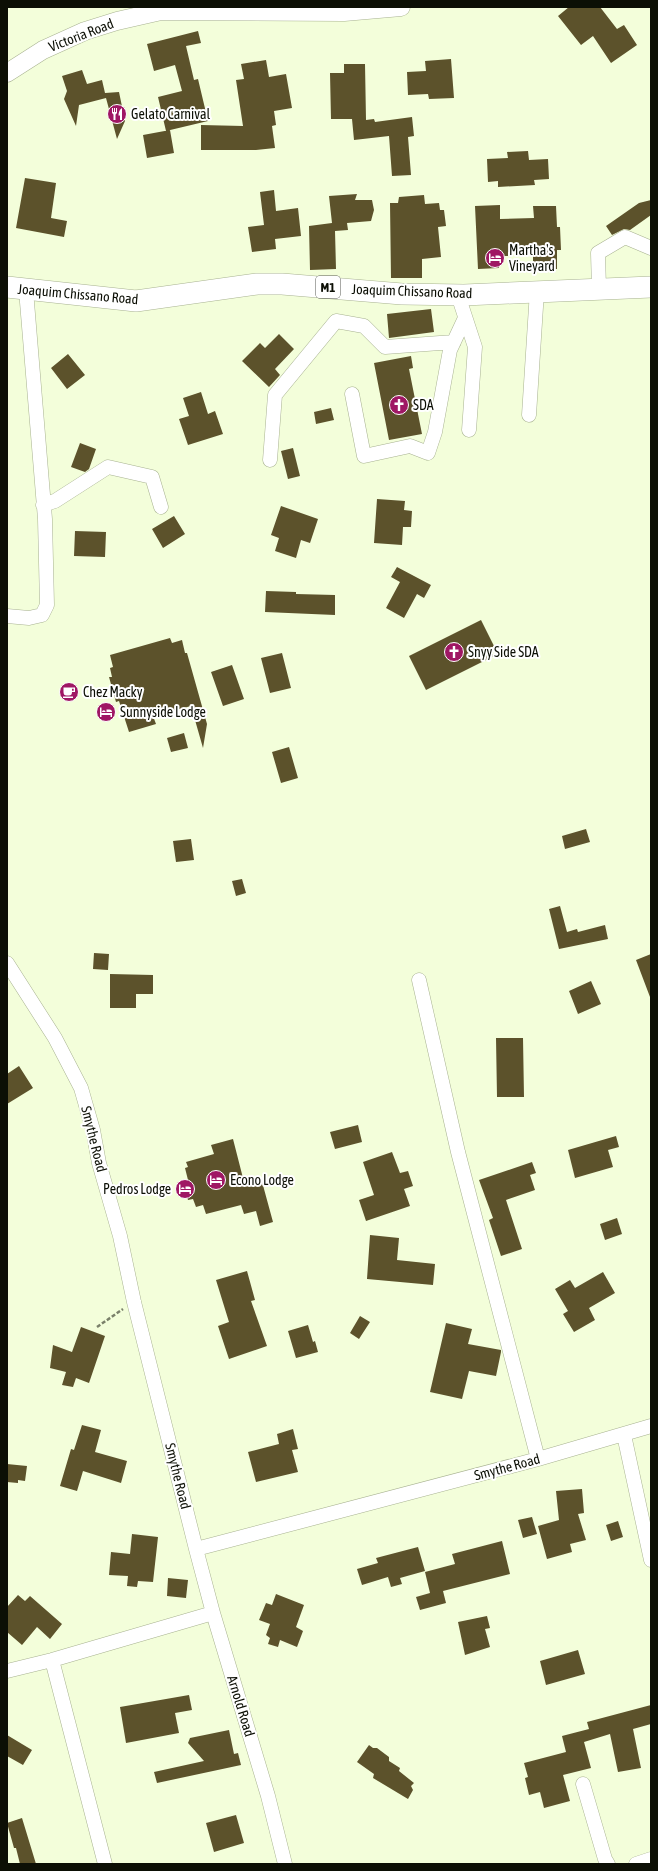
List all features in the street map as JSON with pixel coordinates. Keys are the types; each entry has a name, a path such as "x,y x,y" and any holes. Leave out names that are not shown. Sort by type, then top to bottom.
{"highway":[{"name":"Joaquim Chissano Road","path":"17,288 136,301 257,284 282,284 402,294 458,295 651,287"}],"main road":[{"name":"Victoria Road","path":"7,73 43,50 85,31 117,21 161,12 344,12 401,7"}],"street":[{"path":"600,289 598,253 625,237 651,248"},
{"path":"7,616 30,618 42,615 47,605 43,505 17,288"},
{"path":"529,415 536,291"},
{"path":"458,295 475,346 469,430"},
{"path":"352,394 364,456 410,446 428,453 435,432 450,350 465,318"},
{"path":"270,460 275,396 336,321 364,326 385,347 454,342"},
{"path":"43,505 55,501 108,467 152,477 161,507"},
{"name":"Smythe Road","path":"7,962 55,1038 80,1088 93,1130 99,1163 120,1236 134,1302 196,1549 538,1459 651,1426"},
{"path":"419,980 458,1152 538,1459"},
{"path":"624,1435 651,1560"},
{"name":"Arnold Road","path":"196,1549 213,1613 268,1796 285,1864"},
{"path":"7,1671 52,1660 213,1613"},
{"path":"52,1660 105,1864"},
{"path":"583,1784 605,1859 608,1864"},
{"path":"636,1864 651,1859"}],"path":[{"path":"98,1327 134,1302"}],"building":[{"path":"569,7 600,7 617,29 624,25 637,45 611,63 593,36 581,45 558,16"},
{"path":"198,31 201,43 186,46 194,80 198,79 208,121 166,131 158,97 182,91 175,65 154,71 147,44"},
{"path":"451,59 454,98 429,99 428,94 408,95 407,72 426,71 425,61"},
{"path":"266,60 269,77 286,74 292,108 274,111 276,125 272,126 275,148 256,150 201,150 201,125 243,126 236,80 244,79 241,64"},
{"path":"344,64 365,64 366,120 374,119 375,122 412,117 414,136 408,137 411,175 392,176 389,136 354,140 352,119 331,119 330,73 344,73"},
{"name":"Gelato Carnival","path":"82,70 87,84 102,80 105,93 119,92 125,121 117,139 106,98 79,105 76,126 64,99 67,91 62,76"},
{"path":"170,130 174,153 147,158 143,135"},
{"path":"528,151 529,160 548,159 549,179 534,180 535,185 498,187 498,181 488,182 487,159 508,158 507,152"},
{"path":"25,178 56,183 51,218 67,221 64,237 16,228"},
{"path":"274,190 276,211 298,208 301,236 275,239 276,249 252,252 248,227 264,225 260,192"},
{"path":"357,194 355,200 372,200 374,210 371,221 347,223 348,230 335,231 336,269 310,270 309,226 332,223 329,196"},
{"path":"424,195 425,204 439,203 440,210 444,210 446,226 438,227 441,257 422,259 422,278 391,278 390,203 398,203 399,197"},
{"path":"651,200 651,215 630,230 624,229 612,235 606,226 639,203"},
{"path":"500,205 500,219 534,218 533,206 556,206 557,227 560,227 561,250 557,250 557,269 533,269 533,252 508,252 508,256 499,256 499,268 478,269 475,206"},
{"path":"431,309 434,332 389,338 387,314"},
{"path":"279,334 294,349 275,369 280,375 269,387 242,361 260,343 265,348"},
{"path":"68,354 85,375 67,389 51,368"},
{"name":"SDA","path":"411,356 413,368 409,369 422,434 389,440 374,363"},
{"path":"201,392 208,414 215,411 223,434 188,445 179,419 189,416 183,398"},
{"path":"331,408 334,420 316,424 314,412"},
{"path":"80,443 96,449 89,469 85,472 71,467"},
{"path":"293,448 300,476 288,479 281,451"},
{"path":"377,499 405,501 404,510 412,511 411,527 403,527 402,545 374,543"},
{"path":"281,506 318,519 310,543 301,540 296,558 275,551 279,538 271,535"},
{"path":"174,516 185,534 163,548 152,529"},
{"path":"75,531 106,532 105,557 74,556"},
{"path":"397,567 431,585 424,598 417,594 404,618 386,608 400,582 391,577"},
{"path":"266,591 296,592 296,594 335,595 335,615 265,612"},
{"name":"Snyy Side SDA","path":"481,620 494,646 490,649 494,656 426,690 409,656"},
{"path":"170,638 172,643 182,640 185,653 187,653 207,724 203,748 191,706 153,716 156,724 129,732 119,701 116,702 109,677 112,677 110,668 113,667 110,655"},
{"path":"282,653 291,688 270,693 261,658"},
{"path":"232,665 244,699 223,706 211,672"},
{"path":"184,733 188,748 171,752 167,738"},
{"path":"289,747 298,778 281,783 272,752"},
{"path":"586,829 590,842 565,849 562,836"},
{"path":"191,839 194,860 176,862 173,841"},
{"path":"242,879 246,893 236,896 232,881"},
{"path":"560,906 567,932 577,929 578,932 605,925 608,939 559,949 549,909"},
{"path":"94,953 109,954 108,970 93,969"},
{"path":"651,954 651,997 650,997 636,960"},
{"path":"110,974 153,975 153,994 136,994 136,1008 110,1008"},
{"path":"591,981 601,1004 578,1014 569,991"},
{"path":"496,1038 523,1038 524,1097 497,1097"},
{"path":"19,1066 33,1088 7,1104 7,1074"},
{"path":"358,1125 362,1142 335,1149 330,1132"},
{"path":"616,1136 619,1147 608,1150 613,1167 575,1178 568,1150"},
{"name":"Econo Lodge","path":"233,1139 244,1182 261,1178 273,1222 260,1226 256,1211 244,1214 241,1205 206,1214 203,1205 196,1207 193,1199 188,1200 185,1189 190,1188 185,1168 188,1167 186,1162 214,1154 211,1145"},
{"path":"392,1152 400,1173 408,1171 413,1186 404,1189 410,1206 366,1221 359,1200 374,1195 363,1162"},
{"path":"532,1162 536,1173 530,1175 535,1190 506,1200 522,1249 501,1256 489,1220 493,1218 479,1180"},
{"path":"617,1218 622,1234 605,1240 600,1224"},
{"path":"370,1235 399,1238 397,1260 435,1264 433,1285 367,1279"},
{"path":"247,1271 255,1300 251,1301 267,1346 229,1359 218,1326 229,1322 216,1280"},
{"path":"603,1272 615,1293 589,1308 595,1320 574,1332 563,1314 568,1311 555,1289 570,1280 575,1288"},
{"path":"360,1316 370,1322 359,1339 350,1333"},
{"path":"446,1323 472,1329 468,1344 501,1350 496,1376 469,1371 462,1399 430,1392"},
{"path":"308,1325 313,1342 315,1341 318,1352 296,1358 288,1331"},
{"path":"81,1327 105,1336 89,1383 76,1378 73,1387 62,1385 66,1372 50,1368 53,1345 72,1352"},
{"path":"82,1425 101,1430 95,1452 127,1461 121,1483 83,1471 77,1491 60,1486 71,1449 74,1450"},
{"path":"293,1429 298,1449 292,1450 298,1472 256,1482 248,1452 279,1444 277,1434"},
{"path":"7,1464 27,1466 25,1481 18,1480 18,1483 7,1482"},
{"path":"582,1489 584,1513 578,1514 586,1540 570,1544 572,1552 547,1559 538,1526 559,1520 556,1491"},
{"path":"532,1517 537,1534 523,1538 518,1520"},
{"path":"618,1521 623,1537 611,1541 606,1525"},
{"path":"132,1534 158,1537 153,1582 138,1581 137,1587 127,1586 128,1576 109,1575 111,1552 130,1554"},
{"path":"502,1541 510,1574 443,1591 446,1603 420,1610 416,1597 430,1593 425,1572 455,1564 452,1554"},
{"path":"418,1547 425,1571 400,1578 402,1584 391,1587 388,1577 362,1585 357,1569 378,1563 376,1558"},
{"path":"168,1578 188,1580 186,1598 167,1596"},
{"path":"276,1594 304,1605 296,1627 303,1631 297,1647 280,1640 278,1647 268,1644 270,1638 266,1635 270,1624 259,1620 266,1603 272,1605"},
{"path":"18,1595 25,1601 30,1596 62,1624 50,1639 37,1627 22,1645 7,1632 7,1607"},
{"path":"487,1616 490,1628 485,1629 490,1647 465,1655 458,1622"},
{"path":"578,1650 585,1674 546,1685 540,1661"},
{"path":"189,1695 192,1710 175,1713 179,1733 126,1743 120,1707"},
{"path":"651,1705 651,1724 633,1729 641,1768 618,1772 610,1734 584,1742 591,1768 563,1775 570,1801 544,1808 540,1792 529,1795 525,1778 528,1777 524,1763 566,1752 562,1736 589,1729 587,1722"},
{"path":"229,1730 234,1754 238,1753 241,1765 157,1783 154,1772 204,1761 188,1743 190,1738"},
{"path":"7,1735 32,1750 23,1765 7,1756"},
{"path":"369,1745 373,1748 377,1748 389,1757 389,1761 400,1768 399,1771 414,1783 411,1786 413,1790 408,1799 373,1778 374,1774 357,1762"},
{"path":"236,1815 244,1843 214,1852 206,1823"},
{"path":"22,1818 36,1864 20,1864 16,1848 14,1848 7,1823"}],"place":[{"name":"Gelato Carnival","path":"117,114"},
{"name":"Martha's Vineyard","path":"495,258"},
{"name":"SDA","path":"399,405"},
{"name":"Snyy Side SDA","path":"454,652"},
{"name":"Chez Macky","path":"69,692"},
{"name":"Sunnyside Lodge","path":"106,712"},
{"name":"Econo Lodge","path":"216,1180"},
{"name":"Pedros Lodge","path":"185,1189"}]}
